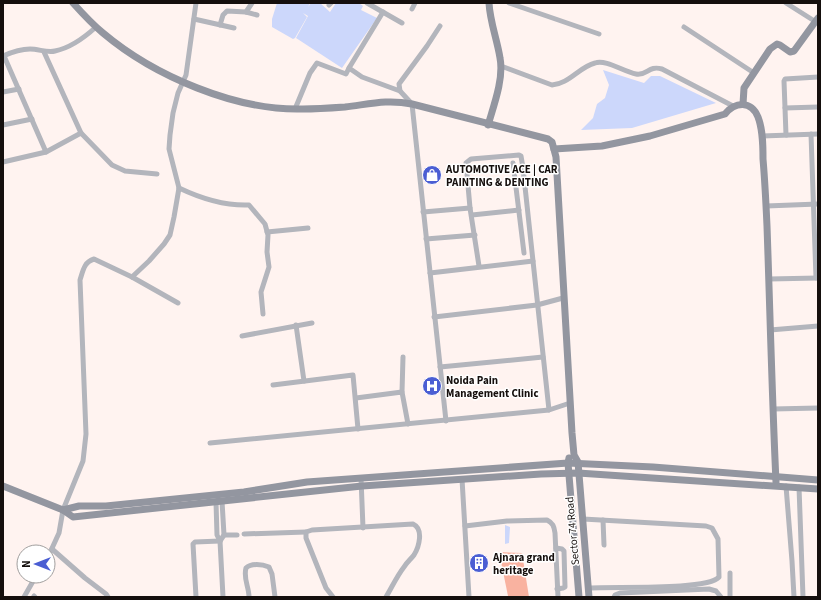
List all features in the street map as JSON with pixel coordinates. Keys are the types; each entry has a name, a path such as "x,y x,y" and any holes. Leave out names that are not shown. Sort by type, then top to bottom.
{"street":[{"path":"73,3 96,27 130,53 183,83 216,95 244,103 270,108 330,108 387,101 412,104 552,142 554,149 573,447 568,462"},
{"path":"132,277 149,262 170,235 179,188 169,149 170,135 178,93 183,83 187,68 196,3"},
{"path":"246,12 252,3"},
{"path":"367,3 402,23"},
{"path":"412,9 415,3"},
{"path":"488,125 501,66 500,57 492,30 489,3"},
{"path":"509,3 599,34"},
{"path":"743,104 744,88 774,45 780,45 790,52 794,51 817,20 786,3"},
{"path":"220,25 226,11 246,12 257,16"},
{"path":"295,109 310,73 316,63 346,74 383,12"},
{"path":"194,19 234,28"},
{"path":"400,91 399,84 440,26"},
{"path":"46,152 4,56 11,52 30,49 44,52 55,51 88,35 96,27"},
{"path":"684,27 754,73"},
{"path":"44,52 81,133 112,165 125,171 157,174"},
{"path":"501,66 552,85 565,82 596,62 602,62 631,73 638,74 644,73 650,68 656,67 733,106"},
{"path":"349,68 362,77 400,91 412,104 446,421"},
{"path":"786,135 785,79 818,77"},
{"path":"3,92 19,88"},
{"path":"554,149 602,146 650,136 725,114 733,106 743,104 752,108 755,112 758,117 762,136 766,206 776,486"},
{"path":"785,108 818,107"},
{"path":"3,125 32,119"},
{"path":"3,162 46,152 81,133"},
{"path":"769,279 817,278 811,134"},
{"path":"762,136 818,134"},
{"path":"479,266 470,208 466,163 468,160 519,155 521,156 522,160 548,410"},
{"path":"513,163 524,253"},
{"path":"179,188 195,196 219,202 238,206 249,205 261,218 267,232 267,252 270,267 261,292 263,314"},
{"path":"766,206 815,204"},
{"path":"423,212 470,208"},
{"path":"472,215 527,208"},
{"path":"267,232 308,228"},
{"path":"426,239 475,235"},
{"path":"54,544 59,533 63,510 83,461 84,454 86,434 80,280 83,268 88,261 94,259 132,277 178,303"},
{"path":"430,273 479,266 532,261"},
{"path":"434,317 537,305 564,298"},
{"path":"242,336 312,323"},
{"path":"296,325 304,381"},
{"path":"770,330 818,326"},
{"path":"403,357 402,392 408,424"},
{"path":"440,367 543,357"},
{"path":"273,385 353,375 358,429"},
{"path":"356,398 402,392"},
{"path":"210,443 548,410 570,403"},
{"path":"773,409 818,408"},
{"name":"Sector 74 Road","path":"573,447 574,455 578,462 589,597"},
{"path":"63,510 79,506 106,506 244,492 307,482 568,462 818,480"},
{"name":"Sector 74 Road","path":"568,462 579,597"},
{"path":"3,486 63,510 73,517 362,486 578,473 818,489"},
{"path":"361,478 363,528"},
{"path":"462,479 469,597"},
{"path":"786,486 794,597"},
{"path":"800,487 803,597"},
{"path":"219,501 224,535 220,541"},
{"path":"219,501 217,535 220,541 223,597"},
{"path":"583,519 706,526 712,528 718,539 719,577 716,580 694,584 631,588 589,588"},
{"path":"465,526 507,521 547,520 554,525 558,597"},
{"path":"603,520 604,545"},
{"path":"244,534 306,532 312,530 413,524 420,530 419,547 404,565 386,597"},
{"path":"306,532 306,538 326,588 333,597"},
{"path":"224,535 237,535"},
{"path":"196,597 193,544 195,542 220,541"},
{"path":"556,548 562,549 564,552 565,587 557,589"},
{"path":"56,553 108,597"},
{"path":"248,597 248,589 244,572 250,565 264,565 269,567 272,574 275,597"},
{"path":"730,573 730,597"},
{"path":"24,597 31,584"},
{"path":"614,597 620,593 709,590 716,591 721,597"}],"shaded area":[{"path":"499,552 522,553 529,597 508,596"}],"water":[{"path":"277,3 310,3 308,7 311,3 320,3 330,12 336,3 359,3 363,6 361,10 377,18 342,68 296,38 308,16 303,13 307,17 293,39 272,27 272,19"},
{"path":"603,70 644,83 651,76 660,76 716,103 632,128 581,130 593,118 597,104 605,98 609,85"},
{"path":"505,525 510,527 509,543 505,544"}],"place":[{"name":"AUTOMOTIVE ACE | CAR PAINTING & DENTING","path":"432,175"},
{"name":"Noida Pain Management Clinic","path":"432,386"},
{"name":"Ajnara grand heritage","path":"479,563"}]}
